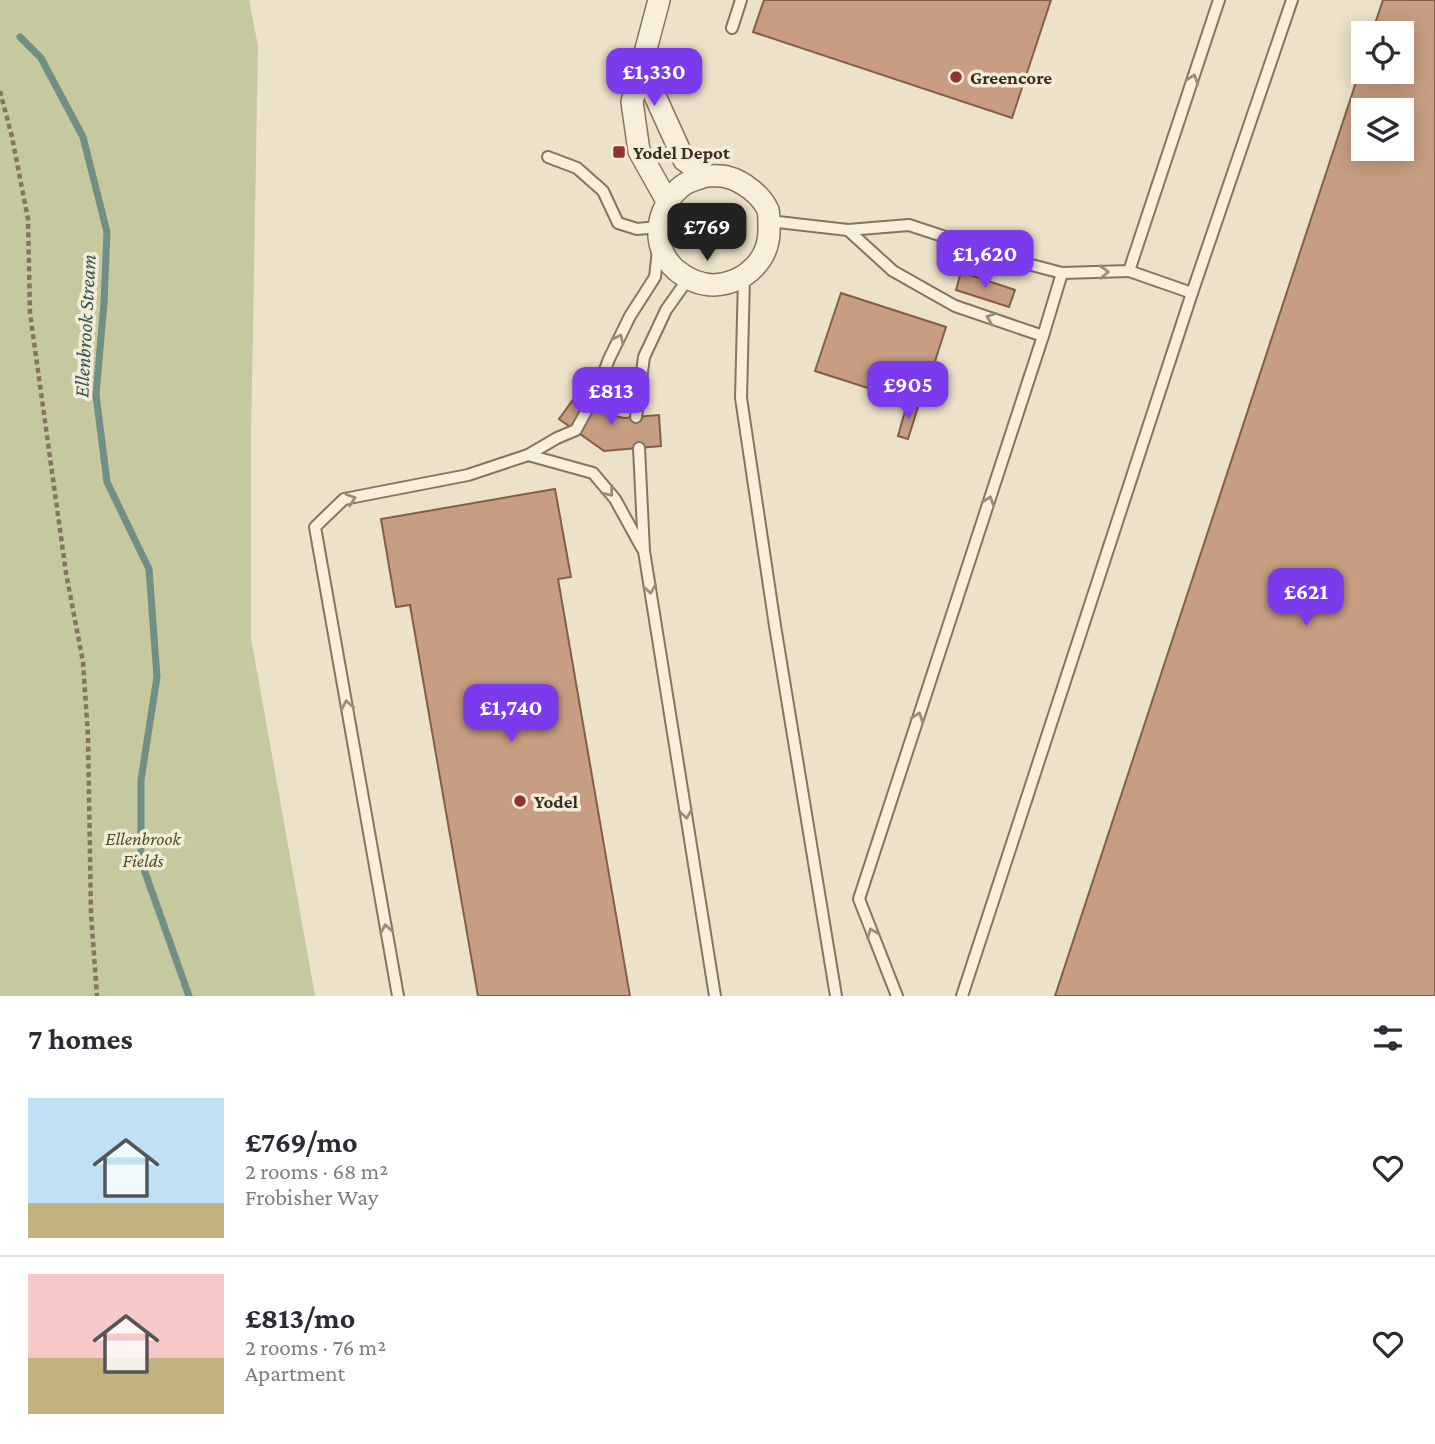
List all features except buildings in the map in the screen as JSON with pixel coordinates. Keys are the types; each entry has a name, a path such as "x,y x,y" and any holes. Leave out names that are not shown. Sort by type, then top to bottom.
{"street":[{"path":"659,0 632,103 639,151 667,201"},
{"path":"641,65 684,160 706,176"},
{"path":"706,176 725,176 743,183 758,196 768,211 766,250 756,267 744,277 726,284 707,285 688,279 673,267 663,252 659,232 660,214 667,201 684,184 706,176"}],"lane":[{"path":"732,27 741,0"},
{"path":"1129,271 1219,0"},
{"path":"962,996 1192,293 1292,0"},
{"path":"398,996 315,527 344,499 468,475 528,455 556,438 576,430 597,391 630,316 654,277 659,232 618,223 603,191 577,168 548,157"},
{"path":"769,221 848,230 909,225 1062,273 1129,271 1192,293"},
{"path":"848,230 893,271 955,306 1043,337"},
{"path":"897,996 859,899 1062,273"},
{"path":"744,277 741,398 775,626 836,996"},
{"path":"636,417 644,357 666,310 688,279"},
{"path":"639,448 644,551 715,996"},
{"path":"528,455 593,473 615,499 644,551"}],"path":[{"path":"0,91 12,137 27,219 30,313 66,573 83,662 88,736 91,914 97,996"}],"green space":[{"name":"Ellenbrook Fields","path":"0,0 249,0 258,46 251,438 251,638 315,996 0,996"}],"waterway":[{"name":"Ellenbrook Stream","path":"20,37 41,58 83,137 107,232 96,395 107,482 149,569 157,677 141,780 141,861 189,996"}],"place":[{"name":"Greencore","path":"956,77"},
{"name":"Yodel Depot","path":"619,152"},
{"name":"Yodel","path":"520,801"}]}
